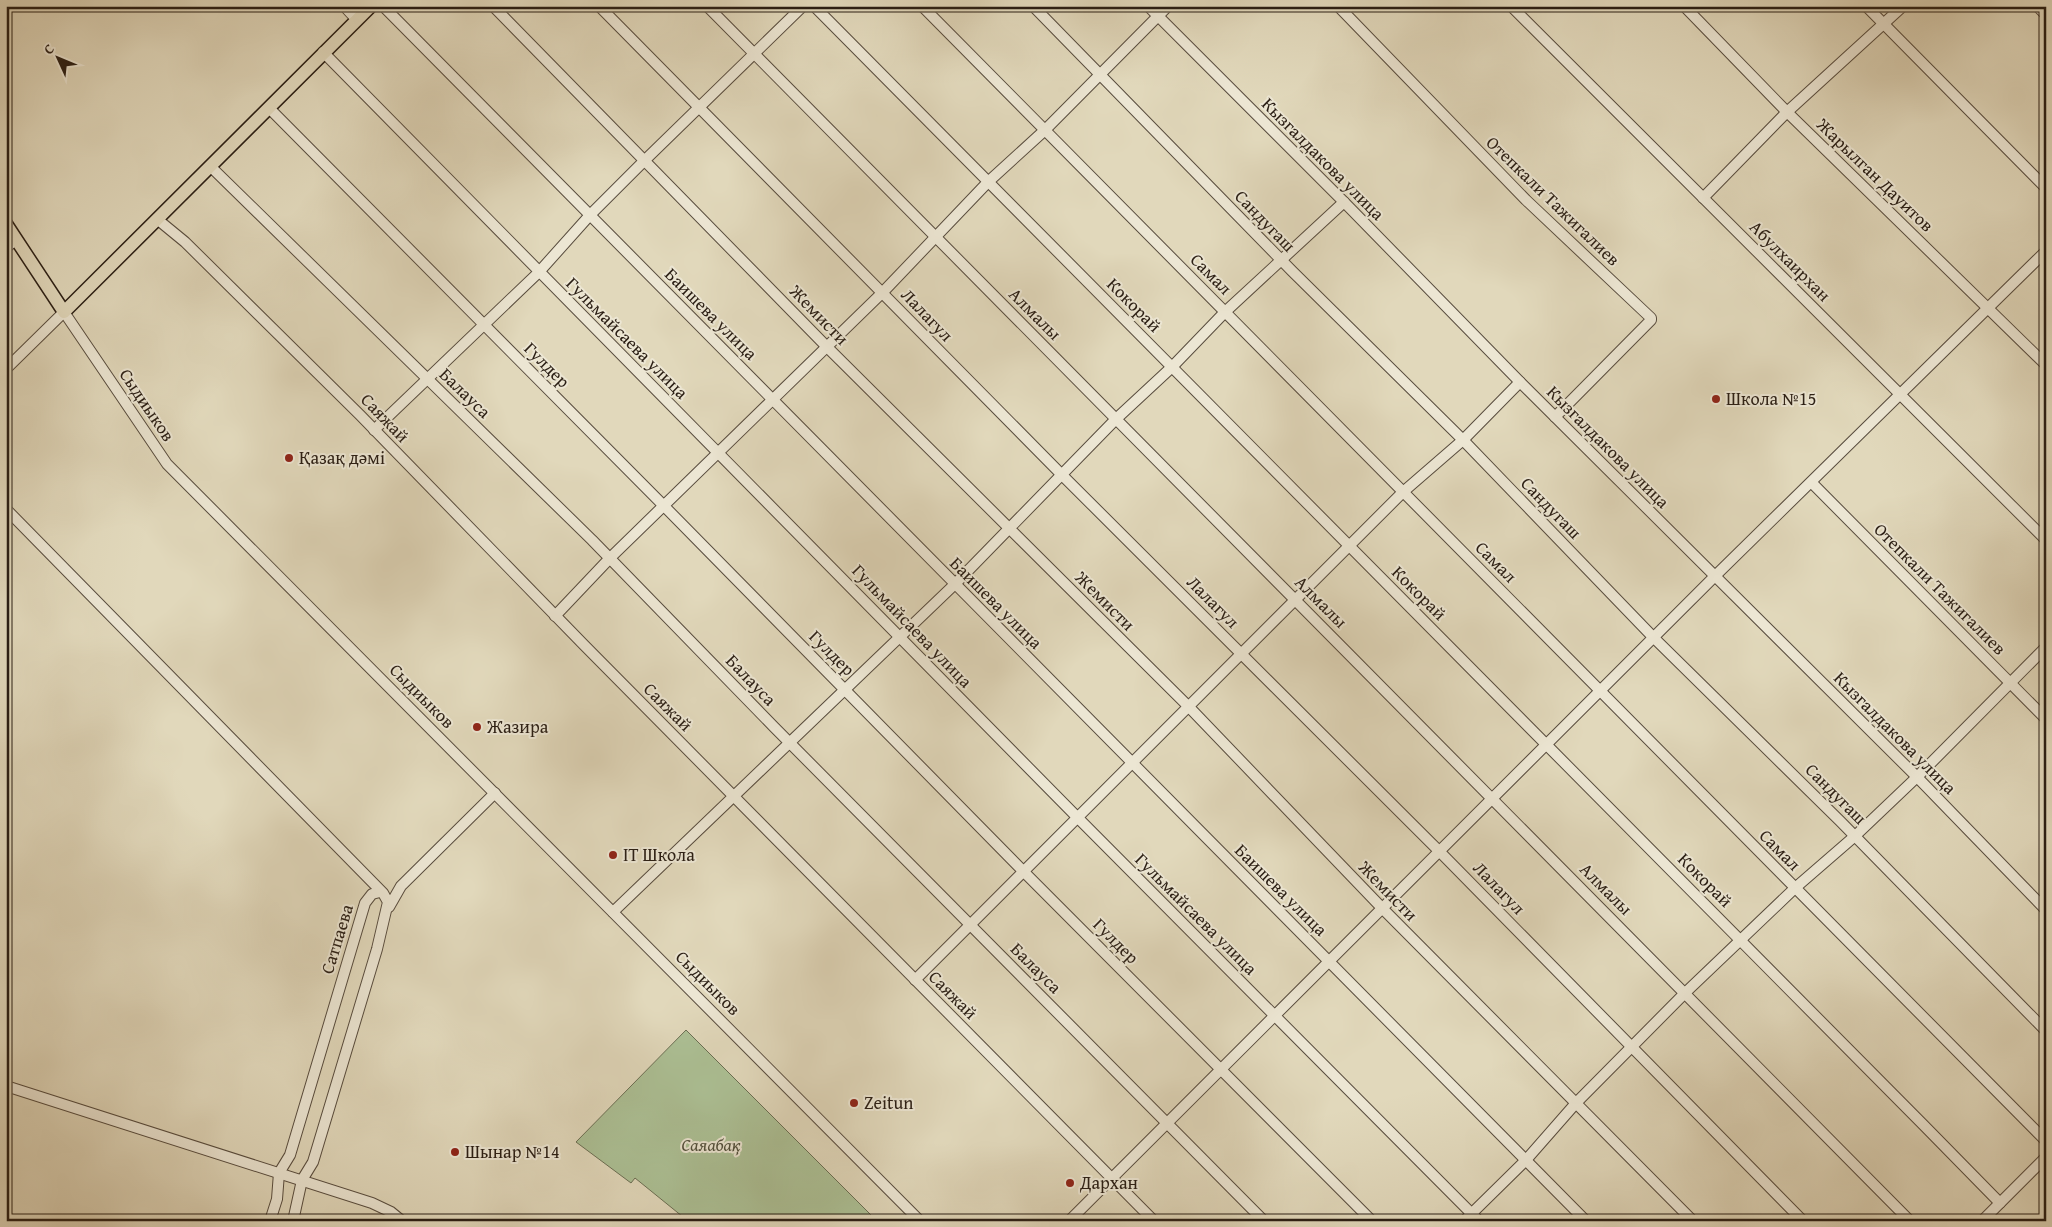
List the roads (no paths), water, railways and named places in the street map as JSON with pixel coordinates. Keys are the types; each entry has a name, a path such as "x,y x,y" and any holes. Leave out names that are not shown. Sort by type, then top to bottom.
{"main road":[{"path":"64,312 371,6"},
{"name":"Сыдиыков","path":"6,224 64,312"}],"street":[{"path":"344,6 357,20"},
{"name":"Баишева улица","path":"383,6 1586,1221"},
{"name":"Жемисти","path":"493,6 827,347 1188,706 1382,908 1693,1221"},
{"name":"Лалагул","path":"599,6 1062,475 1440,851 1803,1221"},
{"name":"Алмалы","path":"707,6 1910,1221"},
{"path":"374,430 539,272 590,215 803,6"},
{"name":"Кокорай","path":"814,6 1348,546 1547,743 2000,1203"},
{"name":"Самал","path":"922,6 2046,1141"},
{"name":"Сандугаш","path":"1032,6 1281,260 1463,440 1653,637 1855,836 2046,1032"},
{"name":"Кызгалдакова улица","path":"1148,6 1520,382 1917,777 2046,910"},
{"path":"555,616 610,558 883,292 988,182 1045,130 1168,6"},
{"name":"Отепкали Тажигалиев","path":"1338,6 1526,200 1651,318 1555,417"},
{"name":"Абулхаирхан","path":"1511,6 2046,540"},
{"name":"Жарылган Дауитов","path":"1684,6 1787,112 1989,307 2046,365"},
{"path":"1866,6 2046,188"},
{"path":"1703,198 1787,112 1903,6"},
{"path":"2036,6 2046,15"},
{"name":"Гульмайсаева улица","path":"323,52 1471,1218"},
{"name":"Гулдер","path":"269,108 1024,872 1372,1221"},
{"name":"Балауса","path":"210,166 610,558 789,742 1264,1221"},
{"path":"613,912 955,584 1011,529 1116,419 1172,368 1226,312 1344,202"},
{"name":"Саяжай","path":"157,219 185,242 374,430 555,616 1154,1221"},
{"path":"6,248 16,238"},
{"path":"1069,1221 1714,576 1812,483 2046,251"},
{"path":"6,369 64,312"},
{"name":"Сыдиыков","path":"64,312 167,464 920,1221"},
{"path":"915,980 1348,546 1403,492 1463,440 1520,382"},
{"name":"Отепкали Тажигалиев","path":"1812,483 2046,719"},
{"path":"6,509 365,874 382,892 388,902 388,907"},
{"path":"1471,1218 1526,1160 1576,1103 1685,993 1795,888 1855,836 1917,777 2009,682 2046,648"},
{"path":"293,1221 302,1180 313,1162 388,907 401,886 495,793"},
{"path":"365,874 368,883 365,903"},
{"name":"Сатпаева","path":"270,1221 277,1198 279,1173 290,1155 365,903 372,894 401,886"},
{"path":"6,1086 372,1203 391,1212 402,1221"},
{"path":"1982,1221 2046,1157"}],"place":[{"name":"Школа №15","path":"1716,399"},
{"name":"Қазақ дәмі","path":"289,458"},
{"name":"Жазира","path":"477,727"},
{"name":"IT Школа","path":"613,855"},
{"name":"Zeitun","path":"854,1103"},
{"name":"Шынар №14","path":"455,1152"},
{"name":"Дархан","path":"1070,1183"}],"park label":[{"name":"Саяабақ","path":"711,1145"}]}
